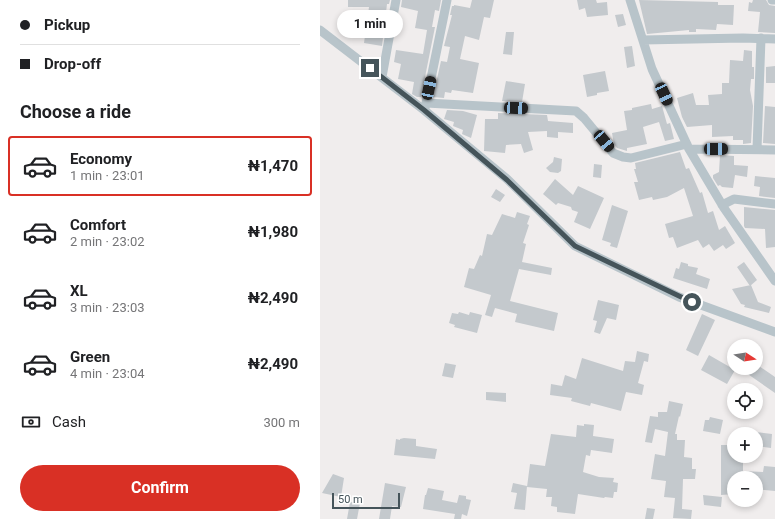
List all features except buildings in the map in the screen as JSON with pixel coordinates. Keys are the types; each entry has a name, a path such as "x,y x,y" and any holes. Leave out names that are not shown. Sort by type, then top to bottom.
{"street":[{"path":"382,77 396,0"},
{"path":"425,106 446,0"},
{"path":"630,0 652,69 688,146 722,205 775,281"},
{"path":"320,30 382,77 425,106 507,180 575,246 679,296 775,332"},
{"path":"757,149 761,38"},
{"path":"643,40 775,39"},
{"path":"425,106 576,112 584,118 613,153 623,157 631,158 688,146 775,150"},
{"path":"722,205 734,199 775,204"}],"route":[{"path":"370,68 424,110 507,180 575,246 692,302"}]}
